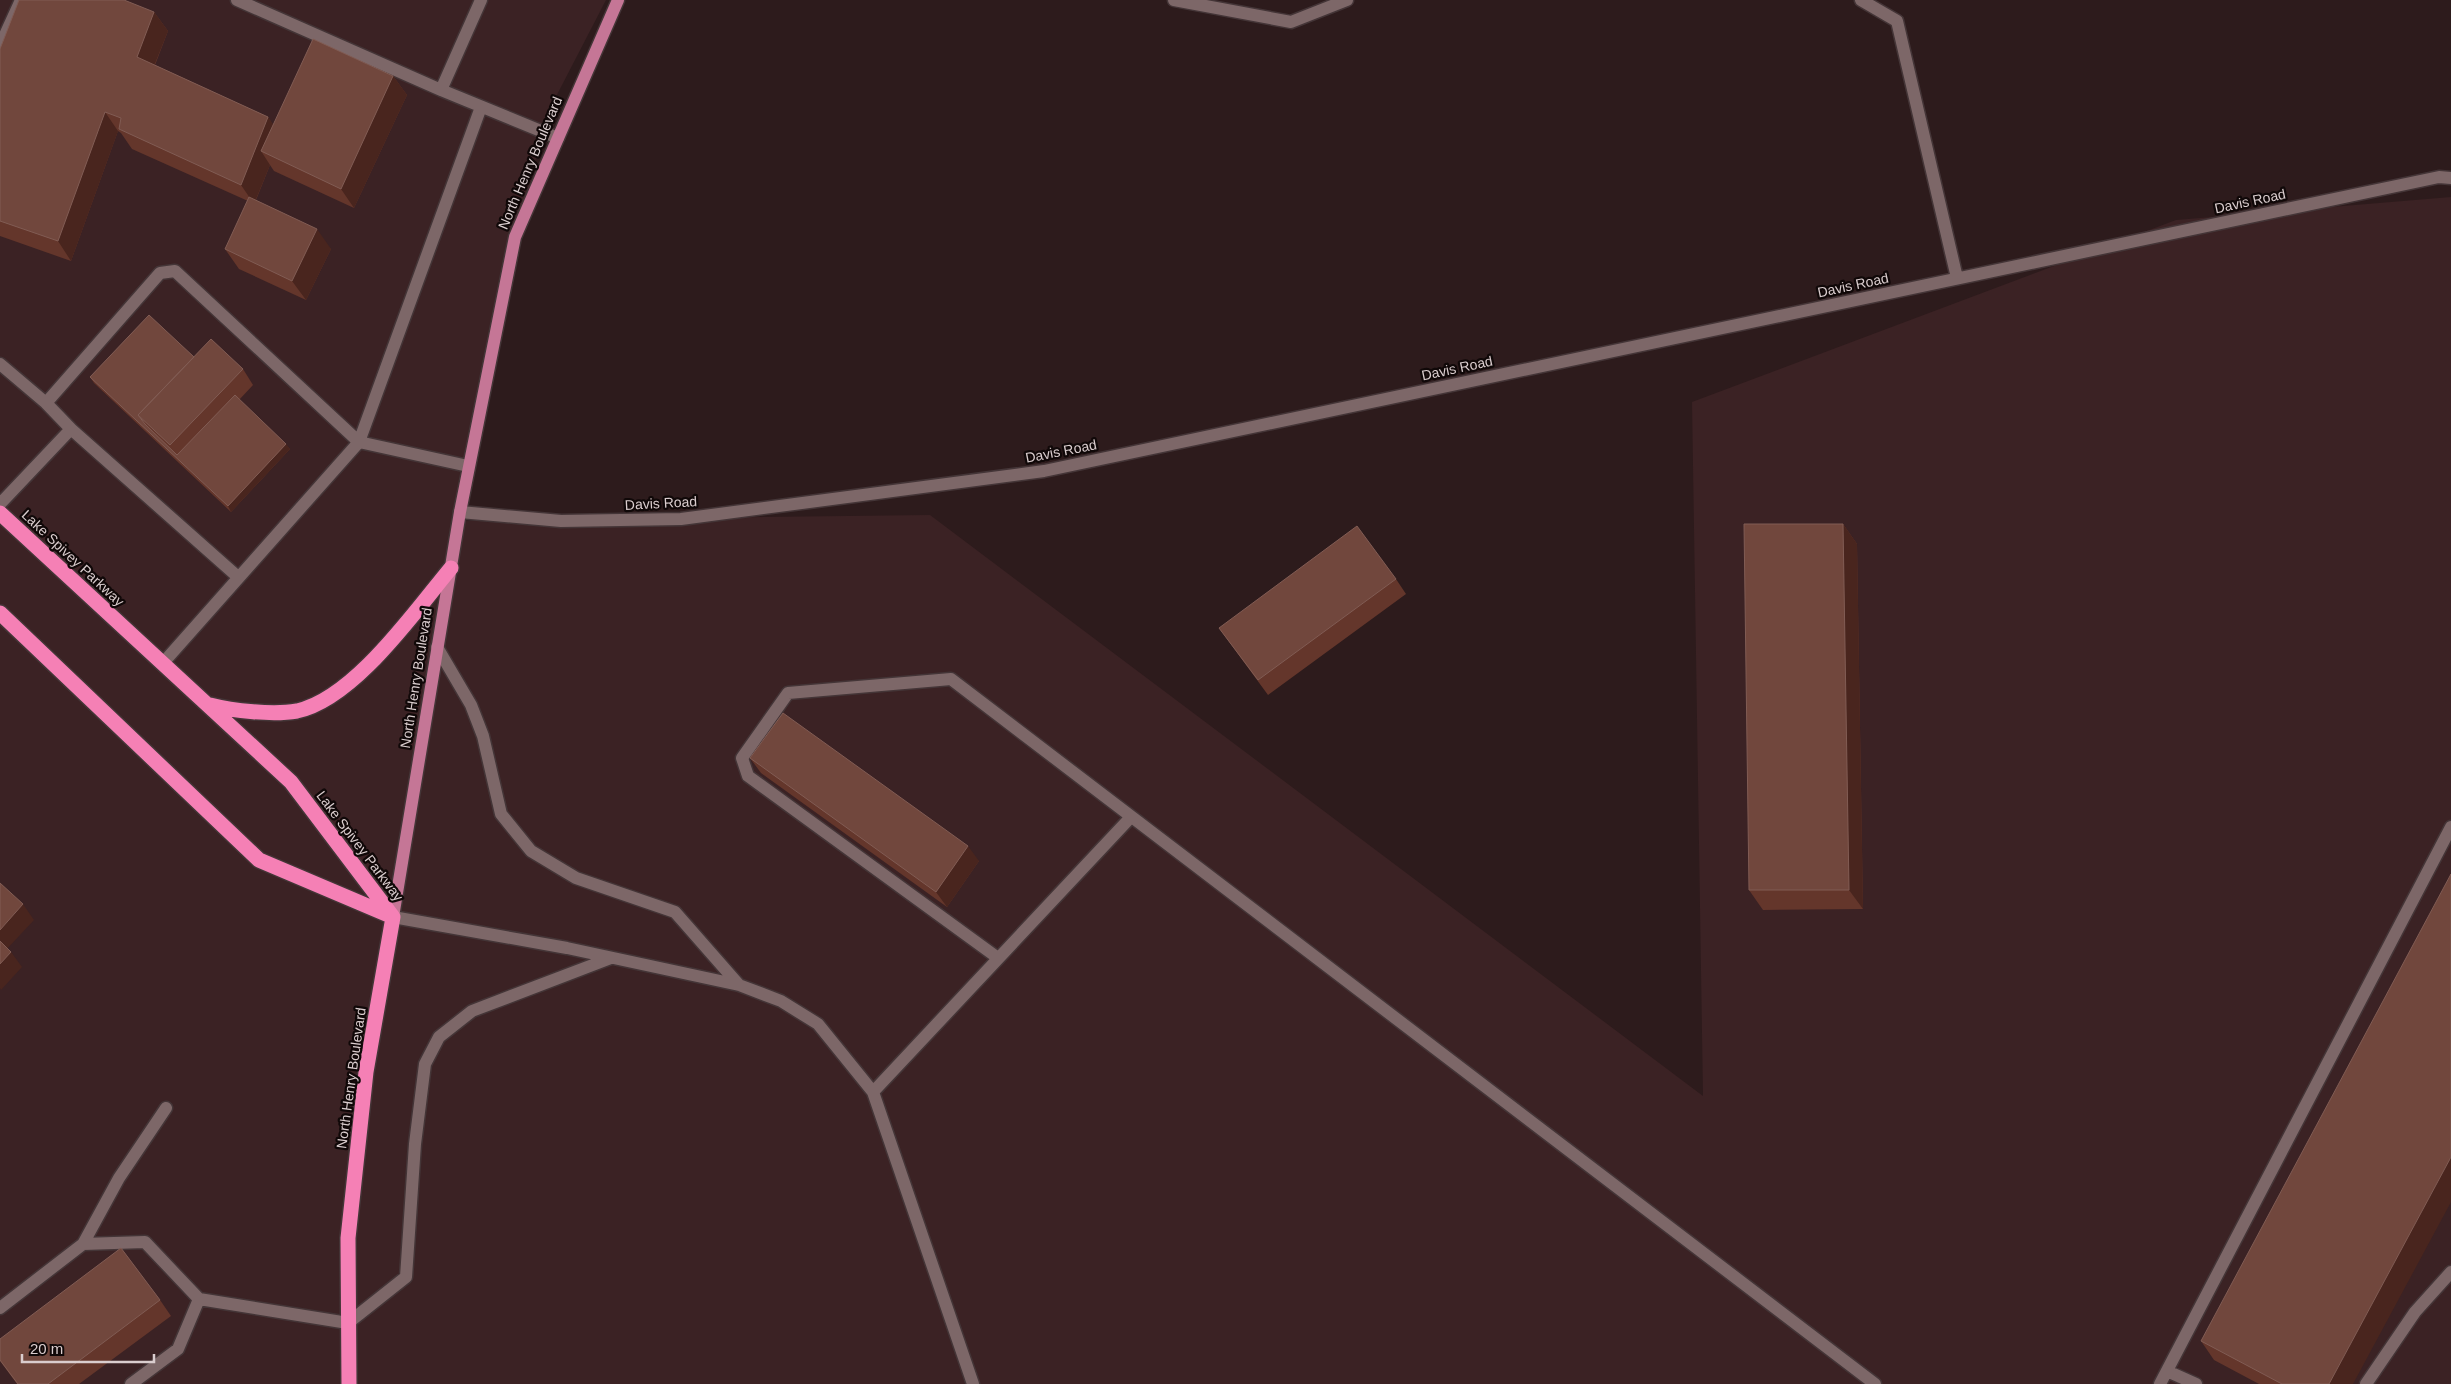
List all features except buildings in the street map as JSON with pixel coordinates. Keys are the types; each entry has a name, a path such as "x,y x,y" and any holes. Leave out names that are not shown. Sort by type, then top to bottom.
{"highway":[{"name":"Lake Spivey Parkway","path":"0,513 291,782 393,917"},
{"path":"208,705 238,712 297,710 330,697 361,671 392,639 451,568"},
{"name":"Lake Spivey Parkway","path":"0,613 259,860 393,917"},
{"name":"North Henry Boulevard","path":"349,1384 348,1238 365,1082 393,917"}],"main road":[{"name":"North Henry Boulevard","path":"393,917 468,466 515,237 618,0"}],"street":[{"path":"0,46 21,0"},
{"path":"237,0 441,90 558,138"},
{"path":"441,90 480,0"},
{"path":"1174,0 1291,22 1347,0"},
{"path":"1860,0 1897,21 1957,278"},
{"path":"163,663 359,442 482,107"},
{"name":"Davis Road","path":"460,512 561,521 681,519 1044,470 2439,177 2451,178"},
{"path":"46,403 160,273 175,271 359,442 468,466"},
{"path":"0,364 46,403 70,429 238,578"},
{"path":"0,504 70,429"},
{"path":"437,648 471,705 483,736 501,814 532,851 576,878 675,912 739,985"},
{"path":"998,958 748,776 742,758 788,693 951,679 1874,1384"},
{"path":"873,1092 1131,817"},
{"path":"2160,1384 2451,827"},
{"path":"393,917 611,958 739,985 781,1001 818,1024 873,1092 973,1384"},
{"path":"83,1244 144,1242 199,1299 348,1323 406,1277 416,1144 425,1064 439,1037 472,1011 611,958"},
{"path":"0,1308 83,1244 119,1178 166,1108"},
{"path":"2366,1384 2415,1312 2451,1272"},
{"path":"130,1384 178,1349 199,1299"},
{"path":"2167,1370 2196,1384"}],"shaded area":[{"path":"0,0 606,0 546,116 451,521 930,515 1703,1096 1692,402 2176,220 2451,197 2451,1384 0,1384"}]}
